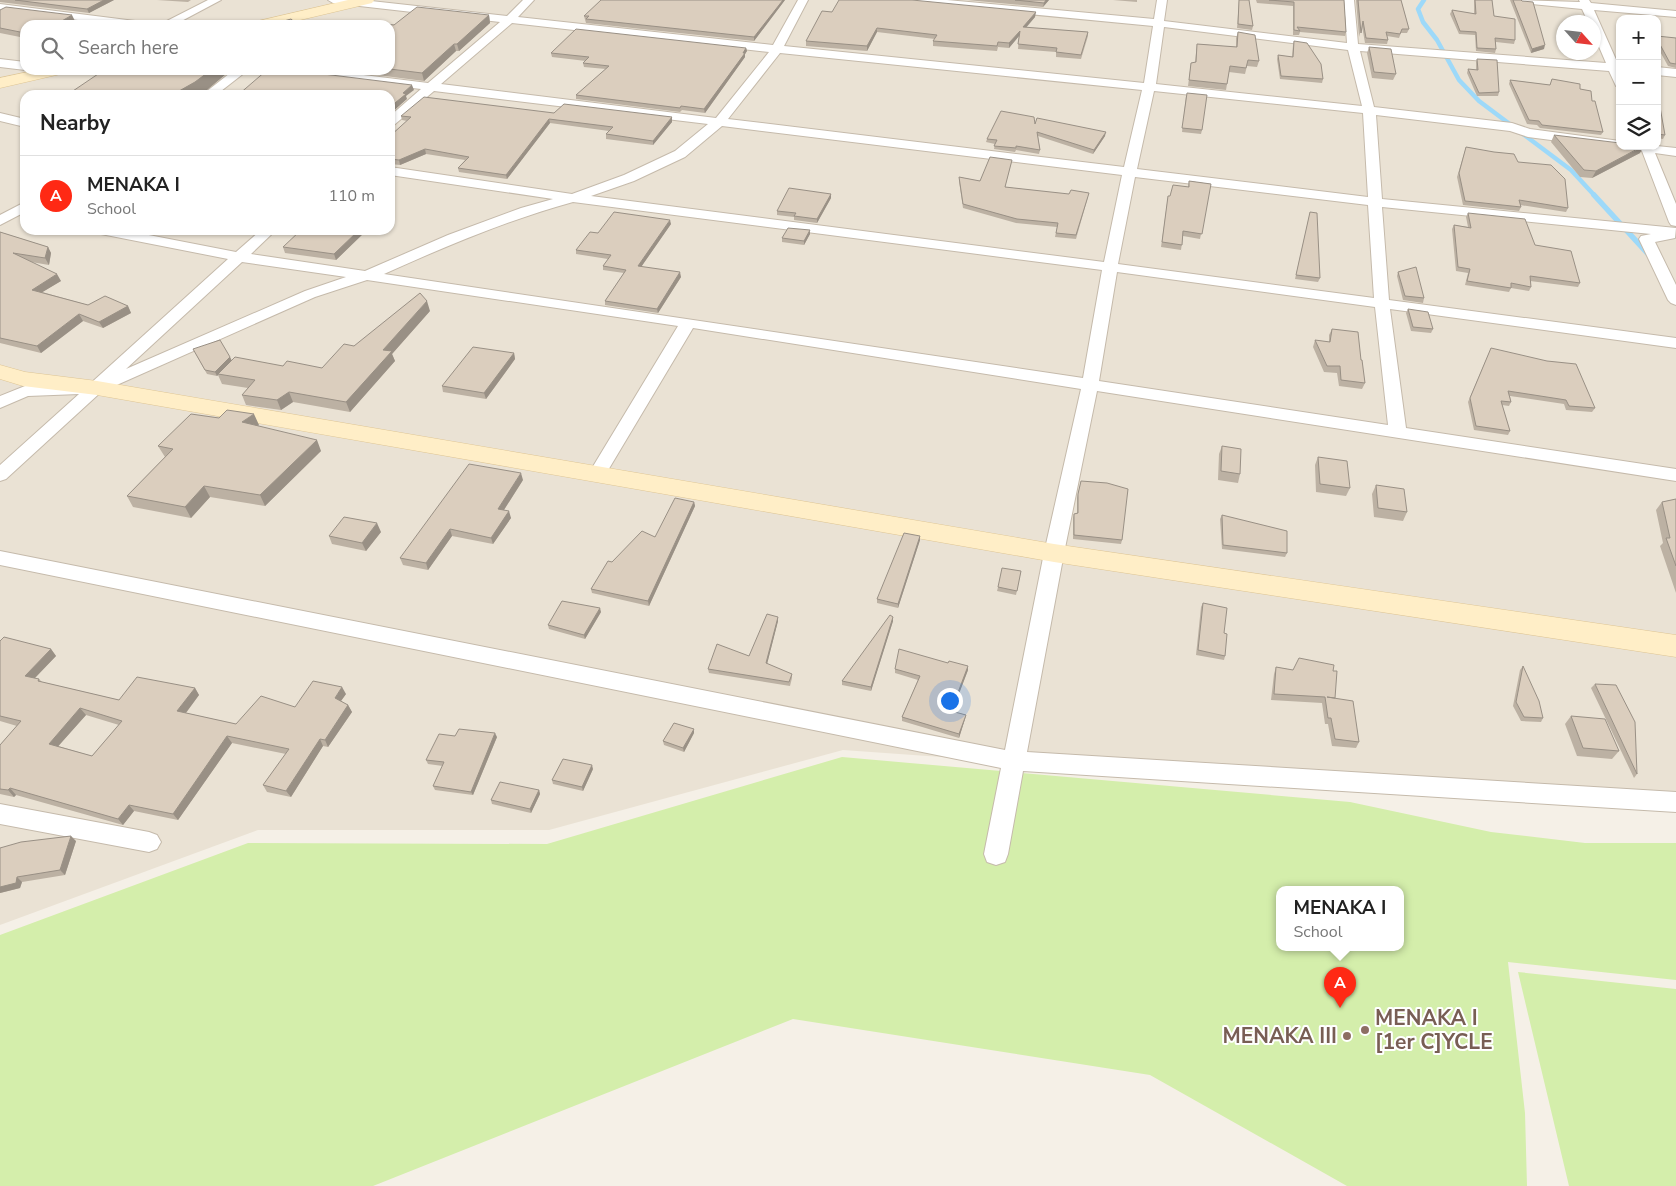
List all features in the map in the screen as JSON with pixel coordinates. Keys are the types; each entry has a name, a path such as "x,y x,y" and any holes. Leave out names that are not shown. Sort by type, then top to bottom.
{"street":[{"path":"175,20 216,0"},
{"path":"332,0 361,1 509,20 776,49 1369,110 1512,127 1528,133 1616,144"},
{"path":"395,118 509,20 529,0"},
{"path":"0,403 26,391 97,388 310,294 366,276 462,234 629,178 680,154 719,122 776,49 803,0"},
{"path":"912,0 1157,22 1353,47 1616,68"},
{"path":"996,854 1054,553 1090,384 1128,173 1149,88 1157,22 1162,0"},
{"path":"1349,0 1353,47 1369,110 1382,304 1398,432"},
{"path":"1522,0 1585,3 1676,14"},
{"path":"280,20 361,1"},
{"path":"1585,3 1616,66"},
{"path":"0,7 103,20"},
{"path":"0,63 20,65"},
{"path":"1661,71 1676,73"},
{"path":"0,83 35,75"},
{"path":"215,90 235,75"},
{"path":"336,75 1128,173 1374,202 1676,233"},
{"path":"0,117 20,121"},
{"path":"1647,150 1676,222"},
{"path":"1661,150 1676,152"},
{"path":"395,172 573,198 1110,267 1676,343"},
{"path":"0,221 20,211"},
{"path":"1676,233 1646,239 1676,300"},
{"path":"126,235 238,257 688,323 1676,475"},
{"path":"0,476 263,235"},
{"path":"598,473 688,323"},
{"path":"0,372 23,379 97,388 1054,553 1676,646"},
{"path":"0,558 1014,761 1676,802"},
{"path":"0,814 149,842"}],"shaded area":[{"path":"0,0 1676,0 1676,809 843,750 549,830 258,830 0,925"}],"green space":[{"path":"842,757 1350,802 1491,832 1585,843 1676,843 1676,980 1508,962 1525,1113 1527,1186 1347,1186 1150,1075 793,1019 373,1186 0,1186 0,935 248,843 547,844"},
{"path":"1518,972 1676,989 1676,1186 1569,1186"}],"building":[{"path":"15,0 104,0 87,9"},
{"path":"601,0 783,0 754,37 586,19 589,16 584,16"},
{"path":"839,0 912,0 1036,12 1023,27 1088,32 1081,55 1056,52 1057,48 1018,44 1020,31 1009,43 998,42 997,46 933,41 937,35 877,28 867,46 806,41 822,11 832,12"},
{"path":"1015,0 1046,0 1044,3"},
{"path":"1239,0 1249,0 1253,26 1238,24"},
{"path":"1269,0 1344,0 1346,32 1297,27 1300,31 1294,30 1294,2"},
{"path":"1358,0 1401,0 1409,29 1402,29 1400,34 1386,32 1388,40 1366,38 1363,21 1361,33"},
{"path":"1475,0 1492,0 1494,16 1515,19 1515,40 1495,38 1496,49 1477,48 1476,32 1460,31 1452,10 1476,14"},
{"path":"1513,0 1533,2 1545,45 1532,49"},
{"path":"6,7 72,15 64,20 20,20 20,32 0,28 0,10"},
{"path":"417,7 489,15 422,73 395,70 395,24"},
{"path":"576,29 746,48 743,53 745,53 704,109 681,106 680,108 576,95 609,66 583,63 589,57 551,53"},
{"path":"1238,32 1255,35 1259,61 1248,60 1246,68 1230,66 1227,84 1189,80 1191,63 1196,62 1197,44 1237,47"},
{"path":"1661,36 1676,38 1676,64 1670,63 1661,46"},
{"path":"1294,41 1307,43 1321,64 1323,79 1281,76 1278,55 1293,57"},
{"path":"1369,47 1391,49 1396,74 1374,72"},
{"path":"1477,59 1497,60 1499,92 1479,93 1468,69 1478,70"},
{"path":"97,75 204,75 181,90 74,90"},
{"path":"261,75 331,75 412,85 403,93 406,94 395,103 395,90 244,90"},
{"path":"1552,79 1580,84 1580,89 1591,91 1592,101 1595,101 1603,132 1542,125 1539,121 1529,120 1510,80 1550,85"},
{"path":"1187,93 1207,95 1202,130 1182,128"},
{"path":"424,97 554,113 564,104 672,117 653,141 606,134 613,127 549,119 506,175 458,168 469,157 425,149 399,160 395,160 395,131 411,117 401,116"},
{"path":"1001,111 1034,117 1035,124 1037,118 1106,132 1094,150 1037,132 1040,150 1016,146 1016,148 994,146 997,140 987,139"},
{"path":"1661,113 1665,135 1661,134"},
{"path":"1554,135 1616,143 1616,150 1635,150 1596,171 1584,170"},
{"path":"1466,147 1514,154 1518,162 1551,165 1565,179 1568,208 1519,200 1521,207 1465,201 1459,173"},
{"path":"990,157 1012,160 1005,187 1069,194 1071,190 1089,193 1076,235 1056,233 1058,223 1017,219 963,204 959,177 980,181"},
{"path":"1189,181 1211,184 1202,234 1183,231 1182,245 1162,242 1168,196 1170,196 1173,185 1189,187"},
{"path":"789,188 831,194 817,219 794,216 796,213 777,211"},
{"path":"614,212 670,220 638,266 680,272 657,309 605,301 626,270 603,266 611,255 576,250 590,232 598,233"},
{"path":"1310,212 1317,213 1320,278 1296,275"},
{"path":"1468,213 1525,219 1535,245 1571,251 1580,283 1530,276 1531,287 1511,283 1511,288 1467,281 1470,269 1458,267 1454,225 1471,228"},
{"path":"788,228 810,230 804,241 782,238"},
{"path":"0,232 48,247 45,258 13,253 57,274 32,290 88,305 105,296 128,306 99,322 79,314 37,346 0,338"},
{"path":"296,235 354,235 334,254 283,247"},
{"path":"1416,267 1424,298 1405,296 1398,272"},
{"path":"420,293 427,301 383,350 392,351 346,402 289,392 277,400 242,395 255,380 218,374 235,357 283,366 287,361 322,368 344,344 354,346"},
{"path":"1408,309 1428,312 1433,329 1413,327"},
{"path":"1332,329 1358,332 1365,383 1341,380 1340,366 1327,366 1315,340 1330,342"},
{"path":"220,340 230,357 215,372 205,370 193,349"},
{"path":"473,347 514,353 484,393 442,386"},
{"path":"1491,348 1547,361 1576,364 1595,408 1569,406 1566,400 1508,391 1511,402 1501,401 1510,431 1476,426 1470,398"},
{"path":"227,410 254,414 242,422 317,440 260,495 204,486 185,507 127,496 173,449 158,446 191,414 219,418"},
{"path":"1222,446 1241,449 1240,474 1221,471"},
{"path":"1318,457 1347,461 1350,488 1320,484"},
{"path":"469,464 521,473 498,509 509,511 491,538 450,529 426,563 400,558"},
{"path":"1081,481 1107,483 1128,489 1122,540 1074,535 1074,514 1078,513 1078,494"},
{"path":"1376,485 1404,489 1407,512 1378,508"},
{"path":"675,498 694,502 648,601 591,589 608,561 612,562 642,531 655,537"},
{"path":"1676,499 1676,566 1666,538 1670,538 1662,502"},
{"path":"1222,515 1287,531 1287,553 1223,545"},
{"path":"344,517 377,523 362,543 329,536"},
{"path":"904,533 920,536 898,604 877,599"},
{"path":"1002,568 1021,571 1017,591 998,587"},
{"path":"562,601 600,608 584,635 548,625"},
{"path":"1203,603 1227,608 1224,633 1227,634 1225,656 1198,650"},
{"path":"767,614 778,617 766,663 792,674 789,682 708,669 717,644 749,656"},
{"path":"890,615 893,617 871,687 842,681"},
{"path":"4,637 51,649 25,676 39,679 38,681 119,700 137,677 195,688 177,711 236,724 261,696 295,707 313,681 342,687 335,698 348,705 325,740 320,739 286,791 263,785 289,749 227,736 173,814 129,805 118,819 10,788 8,790 0,789 0,745 21,721 0,716 0,641","holes":["80,708 122,721 92,756 49,744"]},
{"path":"899,649 948,663 949,661 968,666 951,711 966,715 959,734 902,717 920,676 895,669"},
{"path":"1299,658 1334,665 1333,671 1337,671 1335,698 1327,697 1353,701 1359,742 1335,739 1331,718 1328,718 1325,697 1274,694 1276,667 1293,670"},
{"path":"1523,666 1539,701 1543,718 1524,717 1516,702"},
{"path":"1595,684 1616,685 1635,722 1637,774"},
{"path":"1571,716 1605,719 1619,751 1583,748"},
{"path":"674,723 694,729 683,748 663,741"},
{"path":"459,729 495,733 471,792 433,786 444,762 426,760 439,734 455,736"},
{"path":"563,759 592,765 582,787 552,780"},
{"path":"500,782 539,790 530,809 491,800"},
{"path":"71,836 60,870 17,877 16,883 0,887 0,848 21,842"}],"waterway":[{"path":"1424,0 1418,9 1423,22 1437,40 1459,80 1479,101 1571,170 1595,196"},
{"path":"1594,195 1650,256"}],"place":[{"name":"MENAKA I","path":"1340,1008"},
{"name":"MENAKA I [1er C]YCLE","path":"1365,1030"},
{"name":"MENAKA III","path":"1347,1036"}]}
